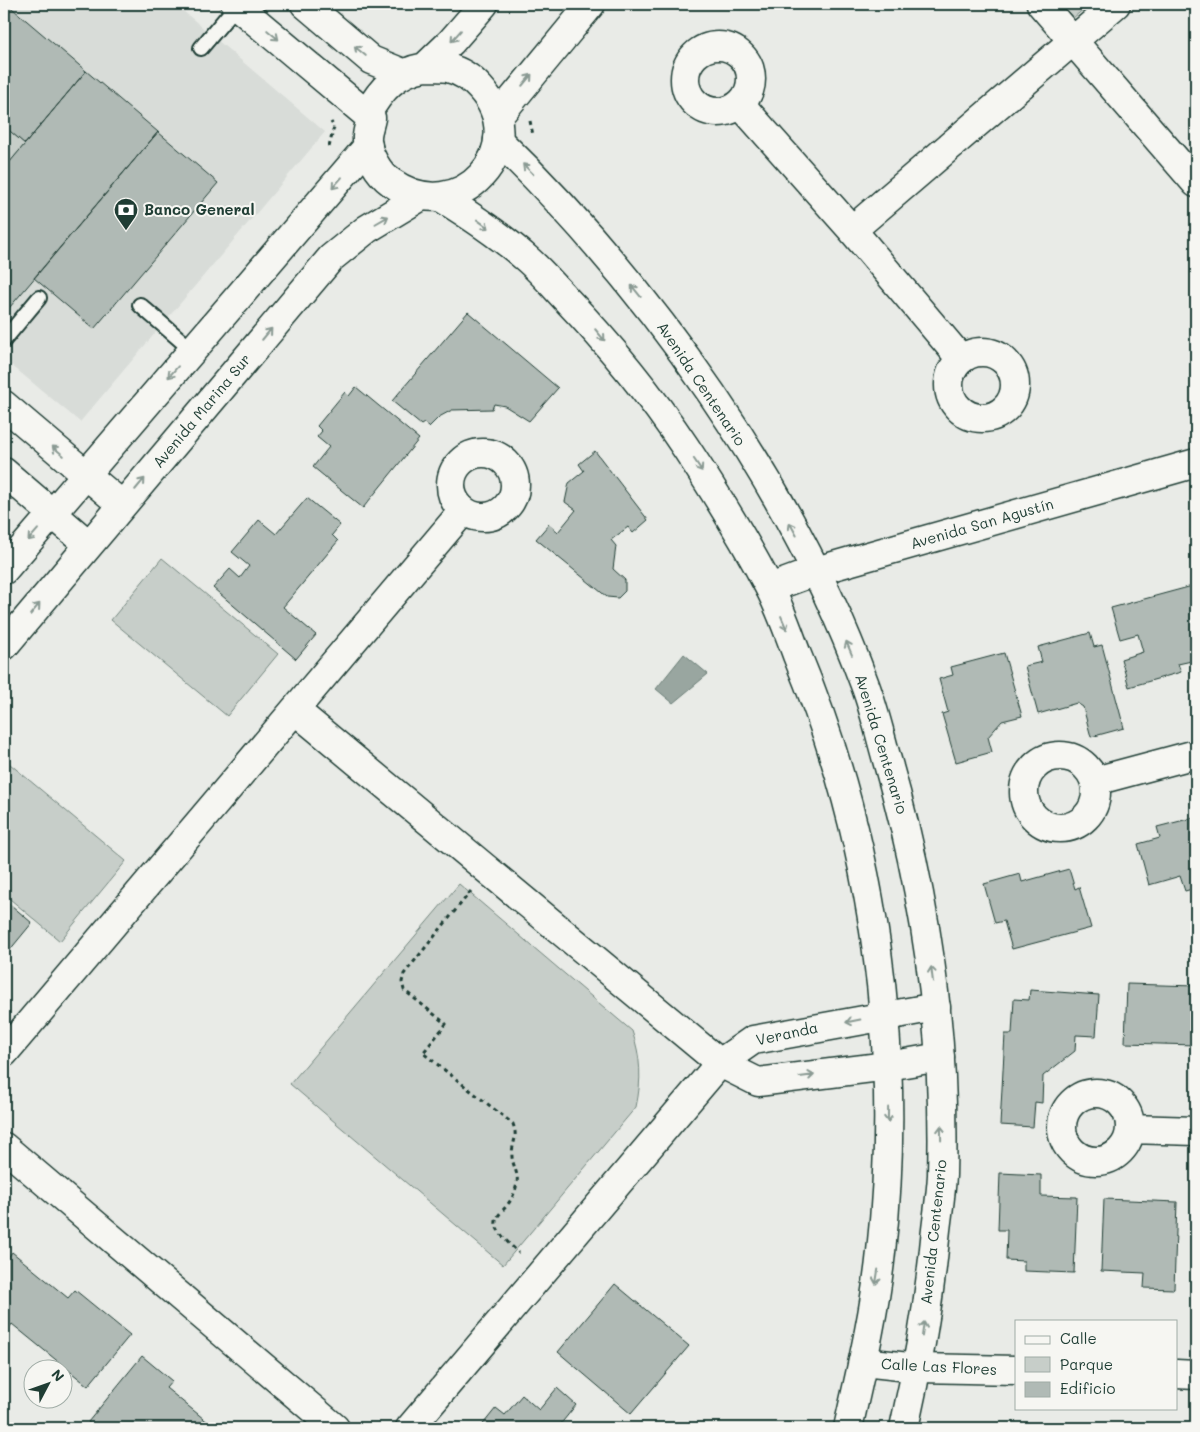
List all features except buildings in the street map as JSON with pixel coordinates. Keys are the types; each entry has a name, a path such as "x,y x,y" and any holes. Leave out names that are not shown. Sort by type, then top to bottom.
{"street":[{"path":"236,4 371,118"},
{"path":"305,4 371,60 414,70 450,68 471,79 487,96 498,129"},
{"path":"371,118 367,114 378,95 389,83 414,70 451,42 484,4"},
{"path":"431,197 462,191 480,178 492,160 498,129 591,4"},
{"path":"1041,4 1196,183"},
{"path":"852,230 1116,4"},
{"path":"740,104 852,230 961,359"},
{"path":"371,118 367,137 368,146 375,164 386,179 402,190 431,197 481,222 528,259 598,332 661,410 722,503 770,588 820,710 856,832 876,943 888,1066 886,1177 881,1253 863,1362 848,1428"},
{"name":"Avenida Centenario","path":"498,129 576,218 642,300 706,388 744,446 816,571 866,686 902,811 927,929 940,1057 942,1177 932,1270 918,1368 904,1428"},
{"path":"4,570 368,146"},
{"name":"Avenida Marina Sur","path":"4,646 331,258 367,228 431,197"},
{"path":"4,405 122,505"},
{"name":"Avenida San Agustín","path":"770,588 816,571 1196,463"},
{"path":"4,472 89,545"},
{"path":"4,1053 463,511"},
{"path":"294,710 720,1063 758,1082 888,1066 940,1057"},
{"path":"1095,781 1196,754"},
{"name":"Veranda","path":"410,1428 720,1063 753,1040 936,1007"},
{"path":"1130,1129 1196,1131"},
{"path":"4,1147 335,1428"},
{"name":"Calle Las Flores","path":"863,1362 918,1368 1015,1370"},
{"path":"1178,1374 1196,1375"}],"lane":[{"path":"201,48 236,4"},
{"path":"4,340 39,298"},
{"path":"140,305 192,350"}],"path":[{"path":"339,180 319,159 329,146 333,136 334,127 326,115 342,94"},
{"path":"472,891 404,974 402,982 404,990 446,1024 423,1052 512,1124 517,1133 512,1153 517,1182 512,1198 498,1215 496,1223 500,1235 520,1253"}],"shaded area":[{"path":"4,4 175,4 325,132 80,422 4,359 4,169 25,144 4,126"},
{"path":"684,654 708,674 673,703 656,689"}],"green space":[{"path":"1061,4 1090,4 1073,18"},
{"path":"4,126 25,144 4,169"},
{"path":"162,558 278,654 227,716 111,620"},
{"path":"4,759 126,861 60,941 4,894"},
{"path":"459,884 632,1031 639,1059 640,1078 636,1107 503,1265 290,1084"}],"place":[{"name":"Banco General","path":"126,231"}]}
